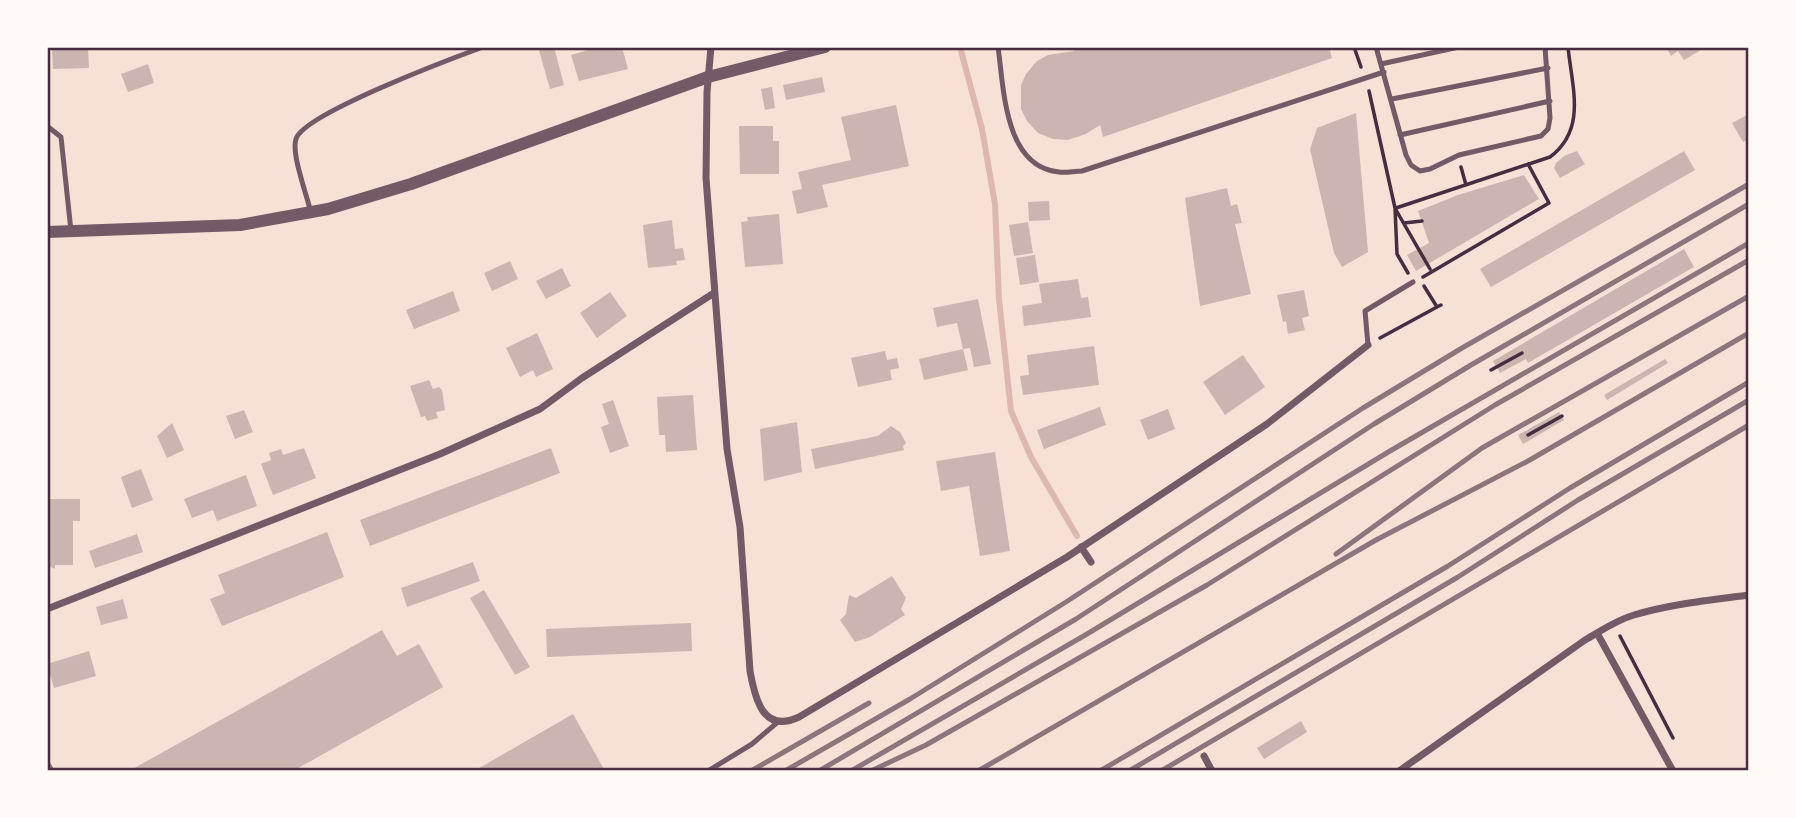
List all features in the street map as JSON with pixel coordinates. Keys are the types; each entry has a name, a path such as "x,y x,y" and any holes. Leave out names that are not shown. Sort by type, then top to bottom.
{"street":[{"path":"711,47 706,178 727,449 740,527 750,671 754,693 770,719 788,722 799,718 1081,547 1267,424 1368,345"},
{"path":"47,232 240,225 311,212 411,184 708,78 825,47"},
{"path":"47,609 440,454 540,409 714,293"},
{"path":"1081,547 1091,562"},
{"path":"1399,771 1597,633 1633,615 1749,595"},
{"path":"1597,633 1672,771"},
{"path":"1204,756 1212,771"}],"lane":[{"path":"311,212 295,148 297,135 302,130 417,71 483,47"},
{"path":"998,47 1011,128 1021,150 1038,164 1057,172 1082,171 1384,72"},
{"path":"1376,47 1410,165 1420,171 1459,155 1541,136 1548,129 1550,101 1545,47"},
{"path":"1381,64 1459,47"},
{"path":"1392,99 1548,68"},
{"path":"1400,135 1550,101"},
{"path":"47,126 61,137 71,231"},
{"path":"1368,345 1365,311 1413,282"},
{"path":"708,771 752,744 779,721"}],"path":[{"path":"1354,47 1357,53"},
{"path":"1374,104 1395,208 1397,254 1413,282"},
{"path":"1368,345 1439,306 1420,279 1549,203 1528,164"},
{"path":"1453,190 1455,197"},
{"path":"1395,208 1430,269"},
{"path":"1404,223 1422,221"},
{"path":"1491,370 1522,353"},
{"path":"1528,435 1562,416"},
{"path":"1602,643 1619,633 1678,747"}],"building":[{"path":"52,47 88,47 89,68 53,69"},
{"path":"538,47 554,47 564,85 550,89"},
{"path":"588,47 622,47 628,69 579,81 571,55 588,50"},
{"path":"1072,47 1329,47 1332,58 1103,137 1100,125 1086,134 1068,140 1053,139 1038,133 1027,121 1021,109 1021,85 1037,61 1048,55 1074,51"},
{"path":"1666,47 1706,47 1684,60 1678,51 1671,56"},
{"path":"148,64 154,83 128,92 121,74"},
{"path":"822,77 825,92 786,100 783,85"},
{"path":"772,87 775,108 765,110 761,89"},
{"path":"896,105 909,166 822,185 828,207 797,214 792,191 802,189 798,172 851,160 841,117"},
{"path":"1356,113 1368,252 1342,267 1334,253 1310,149 1317,128"},
{"path":"1749,114 1749,139 1743,142 1732,123"},
{"path":"739,126 773,126 773,141 779,141 779,174 740,174"},
{"path":"1577,151 1585,164 1560,178 1554,168 1556,163 1564,156"},
{"path":"1684,151 1695,170 1491,287 1480,269"},
{"path":"1524,175 1539,199 1416,271 1407,255 1429,243 1418,211 1458,195"},
{"path":"1227,188 1231,206 1237,204 1242,223 1235,224 1251,294 1200,306 1185,198"},
{"path":"1049,201 1050,220 1029,221 1028,202"},
{"path":"779,214 783,264 745,267 741,222 748,221 747,217"},
{"path":"672,220 675,249 683,248 685,260 676,261 677,265 648,268 643,225"},
{"path":"1028,222 1033,253 1014,256 1009,225"},
{"path":"1684,249 1694,267 1528,363 1526,359 1500,373 1493,361"},
{"path":"1035,255 1039,282 1020,285 1016,258"},
{"path":"510,261 518,279 492,291 484,273"},
{"path":"562,268 571,286 546,299 536,281"},
{"path":"1078,279 1081,298 1088,297 1091,317 1024,326 1022,306 1042,303 1039,284"},
{"path":"1304,290 1309,316 1302,318 1305,330 1288,334 1277,295"},
{"path":"453,291 460,311 414,329 406,310"},
{"path":"610,292 627,316 597,338 580,313"},
{"path":"978,299 991,364 974,367 970,348 963,349 957,323 937,327 933,308"},
{"path":"537,333 553,369 536,377 533,370 520,377 506,348"},
{"path":"1094,346 1099,385 1023,395 1020,376 1029,375 1027,355"},
{"path":"963,349 968,370 924,380 919,359"},
{"path":"885,351 887,360 897,358 899,368 890,370 892,380 858,387 851,358"},
{"path":"1243,355 1265,387 1225,415 1203,382"},
{"path":"1665,359 1668,363 1607,400 1604,395"},
{"path":"429,380 433,389 439,387 442,390 445,410 436,412 438,418 427,421 425,416 421,417 410,386"},
{"path":"693,395 697,450 666,452 665,435 659,435 657,397"},
{"path":"613,400 629,446 610,453 601,427 609,424 602,404"},
{"path":"1100,407 1106,425 1044,449 1037,430"},
{"path":"1168,409 1175,429 1148,440 1140,420"},
{"path":"244,410 253,432 235,439 226,416"},
{"path":"1559,412 1564,420 1523,444 1518,435"},
{"path":"797,422 802,472 764,481 760,429"},
{"path":"172,423 184,450 167,458 157,436"},
{"path":"891,426 900,432 906,443 904,450 815,469 811,449 878,436"},
{"path":"304,448 316,478 273,495 261,464 271,460 269,453 281,449 283,455"},
{"path":"551,448 560,473 370,546 360,520"},
{"path":"995,452 1010,551 980,556 969,486 941,491 936,461"},
{"path":"141,469 153,500 132,508 121,477"},
{"path":"246,475 257,506 217,521 213,510 192,518 184,499"},
{"path":"47,499 80,499 80,521 73,521 73,565 55,565 55,569 47,565"},
{"path":"327,532 344,577 222,626 210,599 225,593 218,575"},
{"path":"137,534 143,552 95,568 89,551"},
{"path":"473,562 480,581 407,607 401,588"},
{"path":"892,576 906,598 901,609 905,615 870,637 855,642 840,620 846,614 849,595 856,598"},
{"path":"484,590 530,667 515,675 470,598"},
{"path":"123,599 128,618 101,625 96,607"},
{"path":"691,623 692,651 547,657 546,629"},
{"path":"382,630 397,656 419,644 443,687 293,771 129,771"},
{"path":"89,651 96,676 54,688 47,664"},
{"path":"573,714 605,771 474,771"},
{"path":"1301,721 1307,732 1264,759 1257,748"}],"waterway":[{"path":"960,47 982,129 995,204 999,299 1011,411 1031,457 1077,536"}],"railway":[{"path":"785,771 910,699 1066,602 1363,408 1462,348 1749,184"},
{"path":"819,771 1076,619 1374,424 1749,204"},
{"path":"851,771 1087,634 1390,451 1749,243"},
{"path":"871,771 926,745 1207,585 1495,405 1749,260"},
{"path":"1336,554 1482,448 1749,296"},
{"path":"978,771 1376,540 1528,461 1749,333"},
{"path":"1100,771 1448,566 1570,488 1749,382"},
{"path":"1129,771 1458,577 1578,500 1749,400"},
{"path":"1161,771 1749,425"},
{"path":"751,771 869,703"},
{"path":"47,762 52,771"}]}
